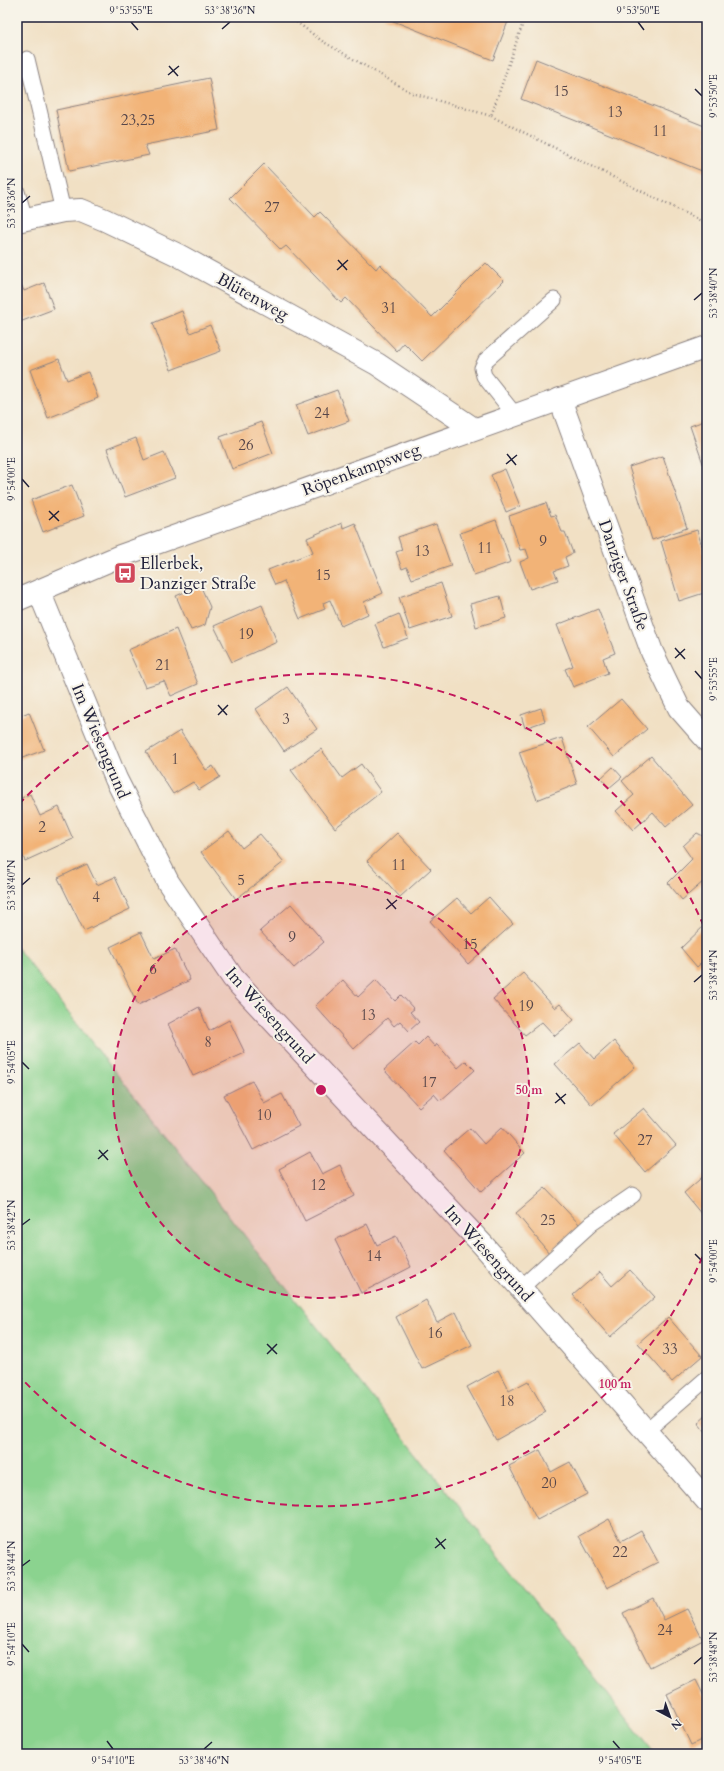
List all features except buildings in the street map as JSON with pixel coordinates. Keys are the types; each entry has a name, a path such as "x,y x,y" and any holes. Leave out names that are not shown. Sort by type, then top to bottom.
{"street":[{"name":"Blütenweg","path":"21,220 64,211 81,210 105,220 178,255 377,364 474,429"},
{"name":"Röpenkampsweg","path":"17,600 103,563 515,414 707,347"},
{"name":"Danziger Straße","path":"560,399 652,652 679,708 707,740"},
{"name":"Im Wiesengrund","path":"39,591 120,786 168,882 233,978 522,1287 707,1501"}],"lane":[{"path":"26,59 64,211"},
{"path":"17,192 21,220"},
{"path":"515,414 484,376 482,368 486,360 554,300"},
{"path":"522,1287 592,1223 633,1196"},
{"path":"646,1431 707,1378"}],"path":[{"path":"290,17 322,41 412,93 490,116 707,224"},
{"path":"490,116 525,17"}],"green space":[{"path":"17,948 655,1754 17,1754"}],"place":[{"name":"Ellerbek, Danziger Straße","path":"125,573"}]}
